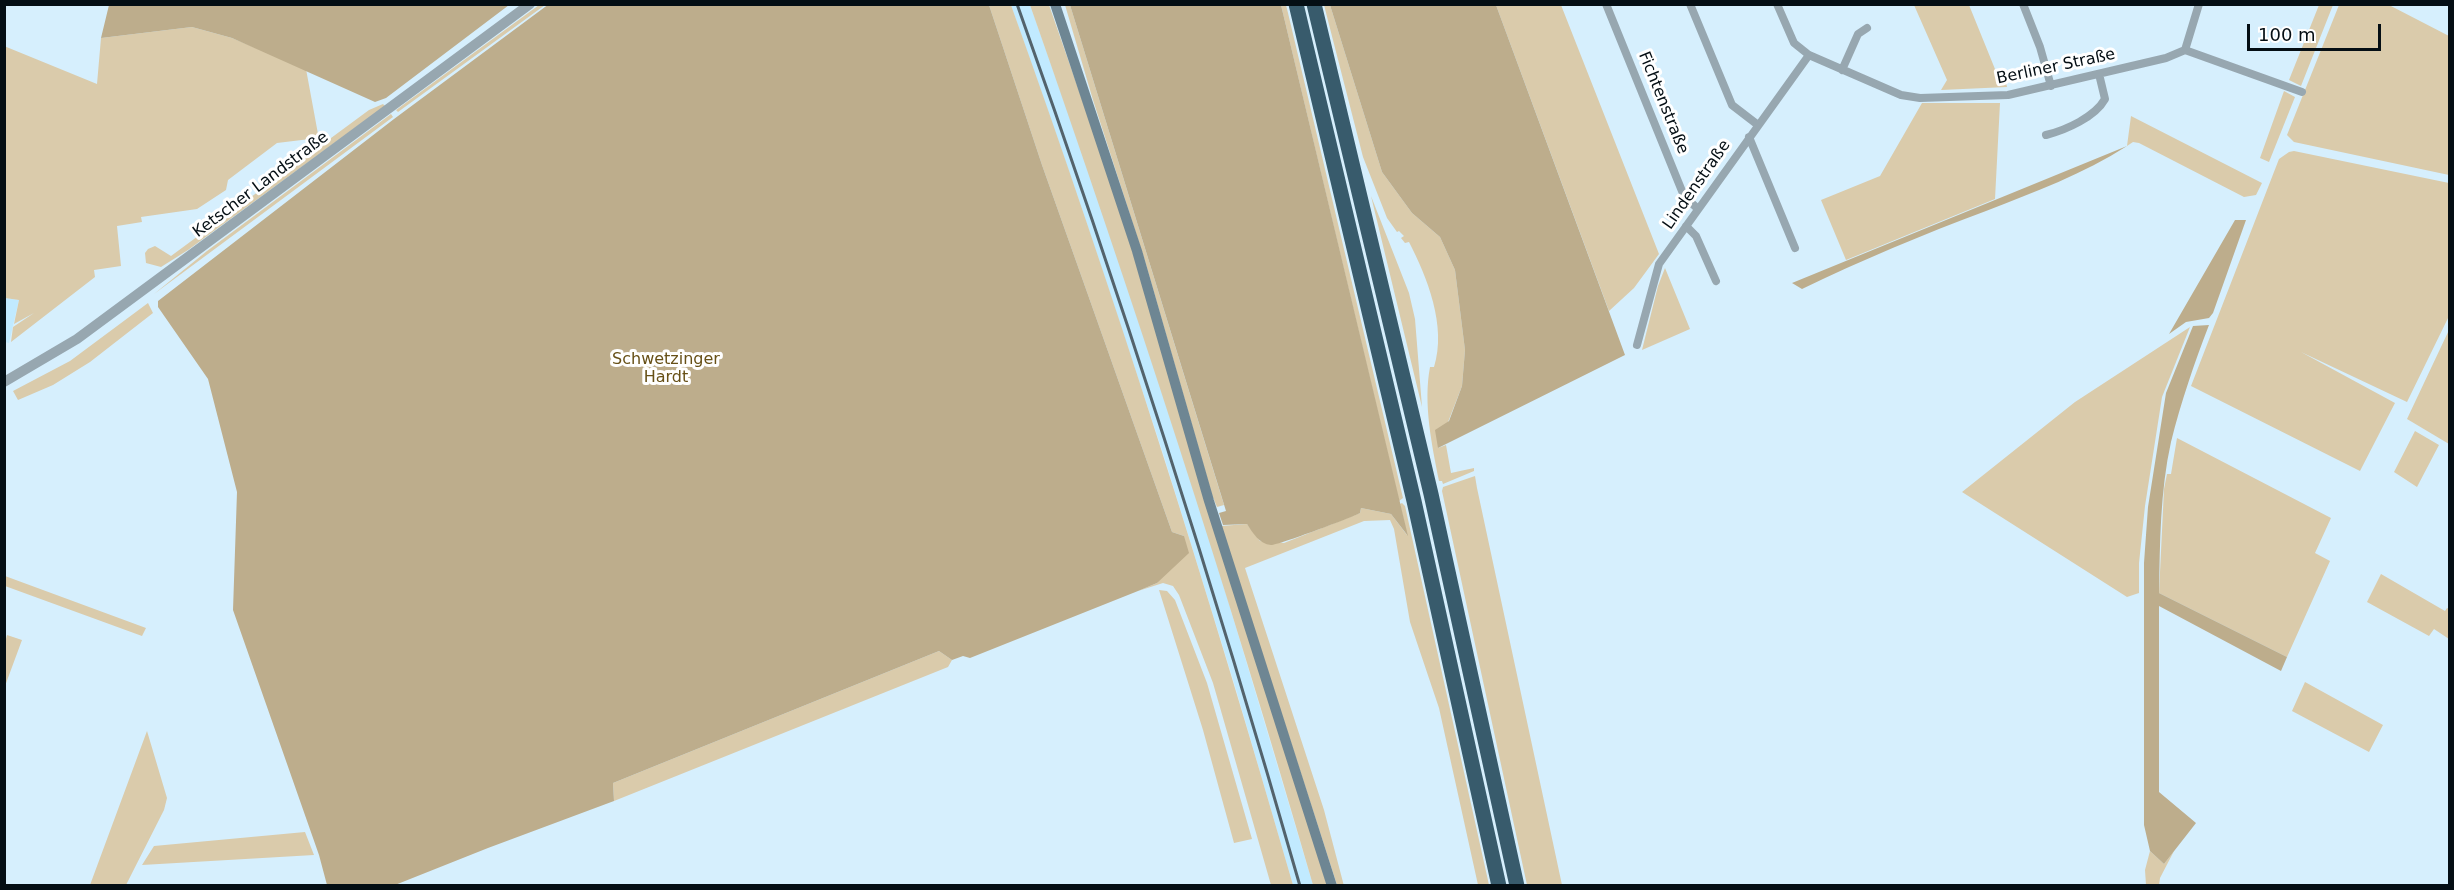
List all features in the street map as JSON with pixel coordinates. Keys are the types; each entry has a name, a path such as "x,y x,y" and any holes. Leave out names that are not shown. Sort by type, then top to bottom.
{"highway":[{"path":"1296,4 1414,497 1499,885"},
{"path":"1314,4 1430,490 1517,885"}],"main road":[{"path":"1055,4 1130,230 1209,501 1332,885"}],"street":[{"name":"Ketscher Landstraße","path":"4,382 77,339 531,4"},
{"name":"Fichtenstraße","path":"1606,4 1684,196 1698,209"},
{"path":"1690,4 1732,105 1758,125"},
{"name":"Berliner Straße","path":"1777,4 1794,43 1809,55 1901,95 1920,98 2008,95 2166,58 2185,50"},
{"path":"2023,4 2040,47 2051,86"},
{"path":"2199,4 2185,50 2302,92"},
{"path":"1842,70 1858,34 1867,28"},
{"name":"Lindenstraße","path":"1637,345 1659,264 1809,55"},
{"path":"2046,135 2058,132 2100,108 2105,99 2099,74"},
{"path":"1749,137 1795,248"},
{"path":"1686,226 1696,236 1716,281"}],"shaded area":[{"path":"539,5 545,5 398,112 396,110"},
{"path":"989,5 1011,5 1087,223 1228,663 1293,885 1271,885 1213,683 1179,595 1173,586 1163,583 1138,591 1157,583 1184,536 1172,532 1042,165"},
{"path":"1011,5 1030,5 1098,197 1206,527 1313,885 1293,885 1235,686 1162,450"},
{"path":"1030,5 1049,5 1114,191 1327,885 1313,885 1281,774 1178,443"},
{"path":"1065,5 1070,5 1224,505 1217,507 1212,495 1145,261"},
{"path":"1281,5 1286,5 1288,13 1403,498 1399,501"},
{"path":"1324,5 1330,5 1382,172 1412,213 1440,237 1455,270 1465,350 1462,386 1438,448 1446,445 1451,473 1474,468 1474,471 1443,484 1439,481 1431,439 1427,395 1430,367 1434,367 1437,351 1437,319 1433,302 1409,242 1405,243 1401,238 1404,236 1399,231 1397,232 1387,218 1363,157"},
{"path":"1496,5 1561,5 1659,254 1634,288 1609,311"},
{"path":"1914,5 1969,5 1997,74 2004,73 2007,87 1941,90 1947,80"},
{"path":"2319,5 2333,5 2301,86 2289,80"},
{"path":"2339,5 2389,5 2449,36 2449,175 2294,142 2287,135"},
{"path":"192,27 232,38 306,69 318,134 310,139 277,143 228,180 226,190 197,209 141,217 142,222 117,226 121,266 94,270 95,277 11,342 13,327 34,313 14,324 19,300 5,298 4,46 97,84 101,38"},
{"path":"2284,91 2295,97 2269,162 2260,158"},
{"path":"1922,103 2000,103 1995,199 1846,260 1821,200 1880,176"},
{"path":"383,104 385,106 188,250 161,267 146,263 145,253 148,249 155,246 171,256 369,110"},
{"path":"391,114 393,117 154,294 207,251"},
{"path":"2131,116 2262,183 2256,195 2244,197 2139,143 2133,142 2127,146"},
{"path":"2294,151 2449,183 2449,316 2407,402 2301,352 2395,403 2360,471 2191,386 2279,159"},
{"path":"1371,196 1409,293 1415,319 1422,407"},
{"path":"1665,268 1690,329 1642,350 1658,286"},
{"path":"5,298 19,300 9,343 5,342"},
{"path":"148,303 153,313 90,362 53,385 18,400 13,391 70,361"},
{"path":"2190,327 2162,397 2145,506 2139,563 2139,593 2127,597 1962,492 2075,402"},
{"path":"2449,330 2449,444 2407,419"},
{"path":"2415,431 2439,445 2417,487 2394,472"},
{"path":"2177,438 2331,518 2315,553 2330,561 2287,657 2159,593 2164,489 2167,474 2171,474"},
{"path":"1475,476 1562,885 1527,885 1442,491 1443,487"},
{"path":"1400,504 1405,506 1489,885 1478,885 1439,708 1410,622 1394,529 1390,520 1364,521 1245,568 1324,810 1344,886 1337,885 1221,526 1247,524 1260,541 1284,543 1360,513 1361,508 1391,514 1407,535"},
{"path":"2381,574 2445,611 2449,609 2449,639 2434,629 2429,636 2367,602"},
{"path":"5,576 146,628 142,636 5,586"},
{"path":"1159,590 1167,591 1175,600 1207,683 1252,839 1234,843 1203,730"},
{"path":"7,635 22,640 5,686 5,643"},
{"path":"939,651 952,660 948,667 614,801 613,783"},
{"path":"2305,682 2383,725 2369,752 2292,711"},
{"path":"147,731 167,798 164,810 126,885 90,885"},
{"path":"305,832 314,855 142,865 154,846"},
{"path":"2150,851 2164,864 2174,851 2160,878 2159,885 2146,885 2145,870"}],"green space":[{"path":"109,4 509,5 386,98 375,102 232,38 192,27 101,38"},
{"name":"Schwetzinger Hardt","path":"549,4 989,5 1042,165 1172,532 1184,536 1189,553 1157,583 1138,591 970,658 963,656 952,660 939,651 613,783 614,801 395,885 327,885 319,855 233,610 237,492 208,379 158,307 158,301 394,119"},
{"path":"1070,5 1281,5 1408,536 1391,514 1361,508 1360,513 1354,516 1271,545 1260,540 1247,524 1223,525 1219,513 1226,511"},
{"path":"1330,5 1496,5 1625,355 1438,448 1435,430 1449,421 1462,386 1465,350 1455,270 1440,237 1412,213 1382,172"},
{"path":"2127,146 2058,182 1893,248 1802,289 1792,283"},
{"path":"2235,220 2246,220 2213,313 2209,318 2186,322 2169,334"},
{"path":"2209,325 2183,398 2167,461 2161,518 2159,593 2287,657 2281,671 2159,606 2159,792 2196,823 2164,864 2150,851 2144,825 2144,563 2148,507 2166,393 2193,326"}],"railway":[{"path":"1017,4 1056,113 1166,443 1235,664 1300,886"}]}
